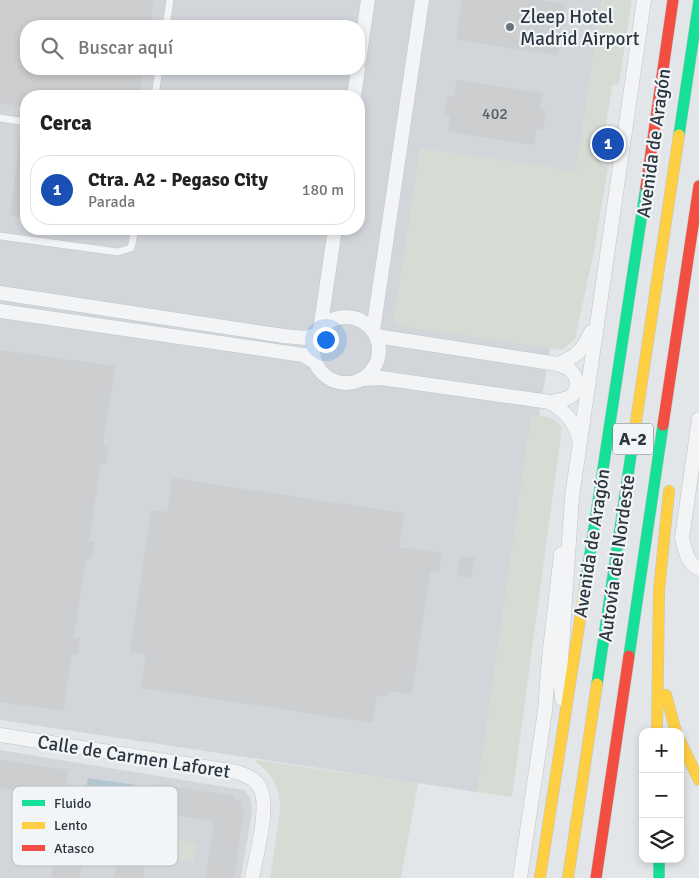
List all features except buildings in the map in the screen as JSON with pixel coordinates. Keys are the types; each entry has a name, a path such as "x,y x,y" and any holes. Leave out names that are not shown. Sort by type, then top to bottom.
{"main road":[{"name":"Avenida de Aragón","path":"540,878 674,0"},
{"name":"Autovía del Nordeste","path":"568,878 699,1"},
{"name":"Autovía del Nordeste","path":"596,878 699,186"},
{"path":"676,416 696,209"},
{"path":"657,728 659,591 670,476"},
{"path":"659,591 665,688 675,728"},
{"path":"684,749 699,780"},
{"path":"659,863 659,878"}],"street":[{"path":"365,20 368,0"},
{"path":"374,334 422,0"},
{"path":"564,718 560,675 572,497 644,0"},
{"path":"355,90 357,75"},
{"path":"0,293 306,338 318,332 327,323 337,318 357,319 366,324 374,334 379,348 378,360 364,378 345,384 327,378 320,371 313,353 313,344 318,332 333,235"},
{"path":"0,311 303,355 315,362"},
{"path":"558,364 582,350 598,317"},
{"path":"364,378 381,378 550,402 570,397 575,392 577,386 575,376 558,364 374,334"},
{"path":"550,402 566,412 575,426 579,441"},
{"path":"699,419 682,538 685,553 693,566 699,569"},
{"name":"Avenida de Aragón","path":"520,878 545,711 560,556 572,497"},
{"name":"Calle de Carmen Laforet","path":"0,735 237,772 252,778 261,788 265,803 252,878"}],"lane":[{"path":"167,20 170,0"},
{"path":"156,90 158,75"},
{"path":"0,118 20,121"},
{"path":"0,236 118,252 132,248 133,235"}],"shaded area":[{"path":"0,0 602,0 550,349 477,792 0,720"},
{"path":"602,0 632,0 619,83 612,86 600,163 608,168 594,251 575,339 562,350 400,326 394,320 420,148 576,171"},
{"path":"531,415 545,416 553,419 562,428 512,797 477,792"},
{"path":"0,750 244,790 250,797 252,812 241,878 0,878"},
{"path":"256,760 418,783 401,878 270,878 280,802 272,777"},
{"path":"178,840 197,843 194,863 178,860"}],"water":[{"path":"88,778 136,785 136,786 87,786"}],"traffic: fast":[{"path":"679,135 699,1"},
{"path":"585,587 646,187"},
{"path":"629,656 663,425"},
{"path":"597,684 632,448"},
{"path":"659,863 659,878"}],"traffic: slow":[{"path":"632,448 679,135"},
{"path":"657,728 659,591 669,491"},
{"path":"540,878 585,587"},
{"path":"568,878 597,684"},
{"path":"666,695 675,728"},
{"path":"684,749 699,780"}],"traffic: jam":[{"path":"646,187 673,0"},
{"path":"663,425 699,186"},
{"path":"596,878 629,656"}],"place":[{"name":"Zleep Hotel Madrid Airport","path":"510,27"},
{"name":"Ctra. A2 - Pegaso City","path":"608,144"}]}
